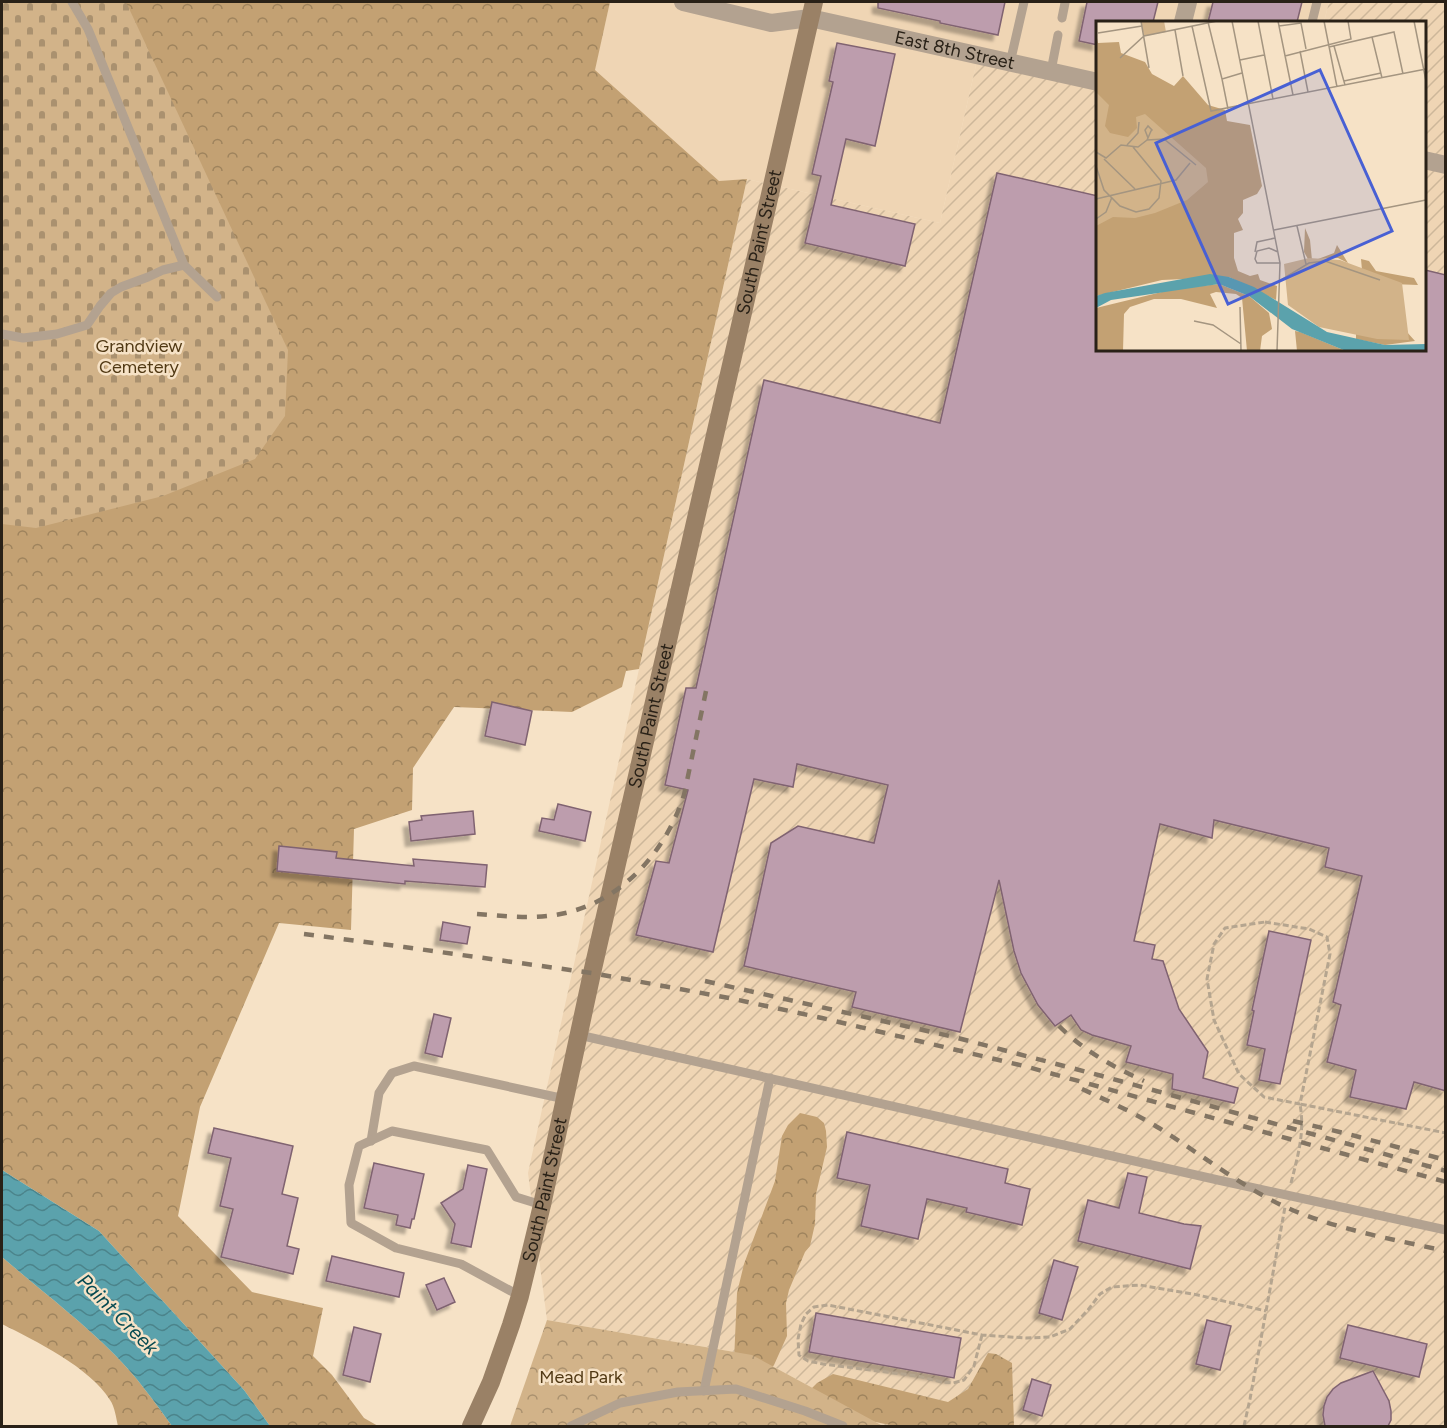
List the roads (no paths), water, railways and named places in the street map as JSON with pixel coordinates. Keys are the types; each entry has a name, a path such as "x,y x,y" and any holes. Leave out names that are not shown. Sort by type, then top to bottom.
{"main road":[{"name":"South Paint Street","path":"471,1426 490,1382 520,1296 542,1205 812,10"}],"street":[{"name":"East 8th Street","path":"683,2 771,23 812,10 1010,63 1096,82"},
{"path":"1183,21 1188,2"},
{"path":"1426,160 1446,165"}],"lane":[{"path":"72,2 88,29 184,265 217,297"},
{"path":"1010,63 1024,2"},
{"path":"1312,21 1317,2"},
{"path":"1062,18 1065,3"},
{"path":"1051,71 1058,35"},
{"path":"2,334 23,338 57,334 87,325 111,293 163,270 184,265"},
{"path":"579,1035 1446,1230"},
{"path":"371,1140 379,1093 392,1072 414,1066 565,1099"},
{"path":"704,1391 770,1078"},
{"path":"520,1296 461,1264 396,1248 351,1223 349,1185 359,1146 392,1131 487,1150 516,1197 542,1205"},
{"path":"571,1426 620,1403 678,1392 736,1389 843,1426"}],"water":[{"name":"Paint Creek","path":"2,1170 99,1231 244,1390 270,1426 172,1426 137,1380 101,1341 2,1257"}],"railway":[{"path":"477,914 516,917 555,915 599,900 619,888 636,873 652,856 676,817 684,795 706,691"},
{"path":"304,934 592,973 822,1018 1024,1066 1446,1182"},
{"path":"705,981 954,1037 1446,1171"},
{"path":"1059,1026 1099,1057 1144,1081"},
{"path":"1082,1089 1150,1123 1279,1204 1339,1226 1446,1251"},
{"path":"1293,1121 1446,1160"}],"park label":[{"name":"Grandview Cemetery","path":"139,356"},
{"name":"Mead Park","path":"581,1377"}]}
